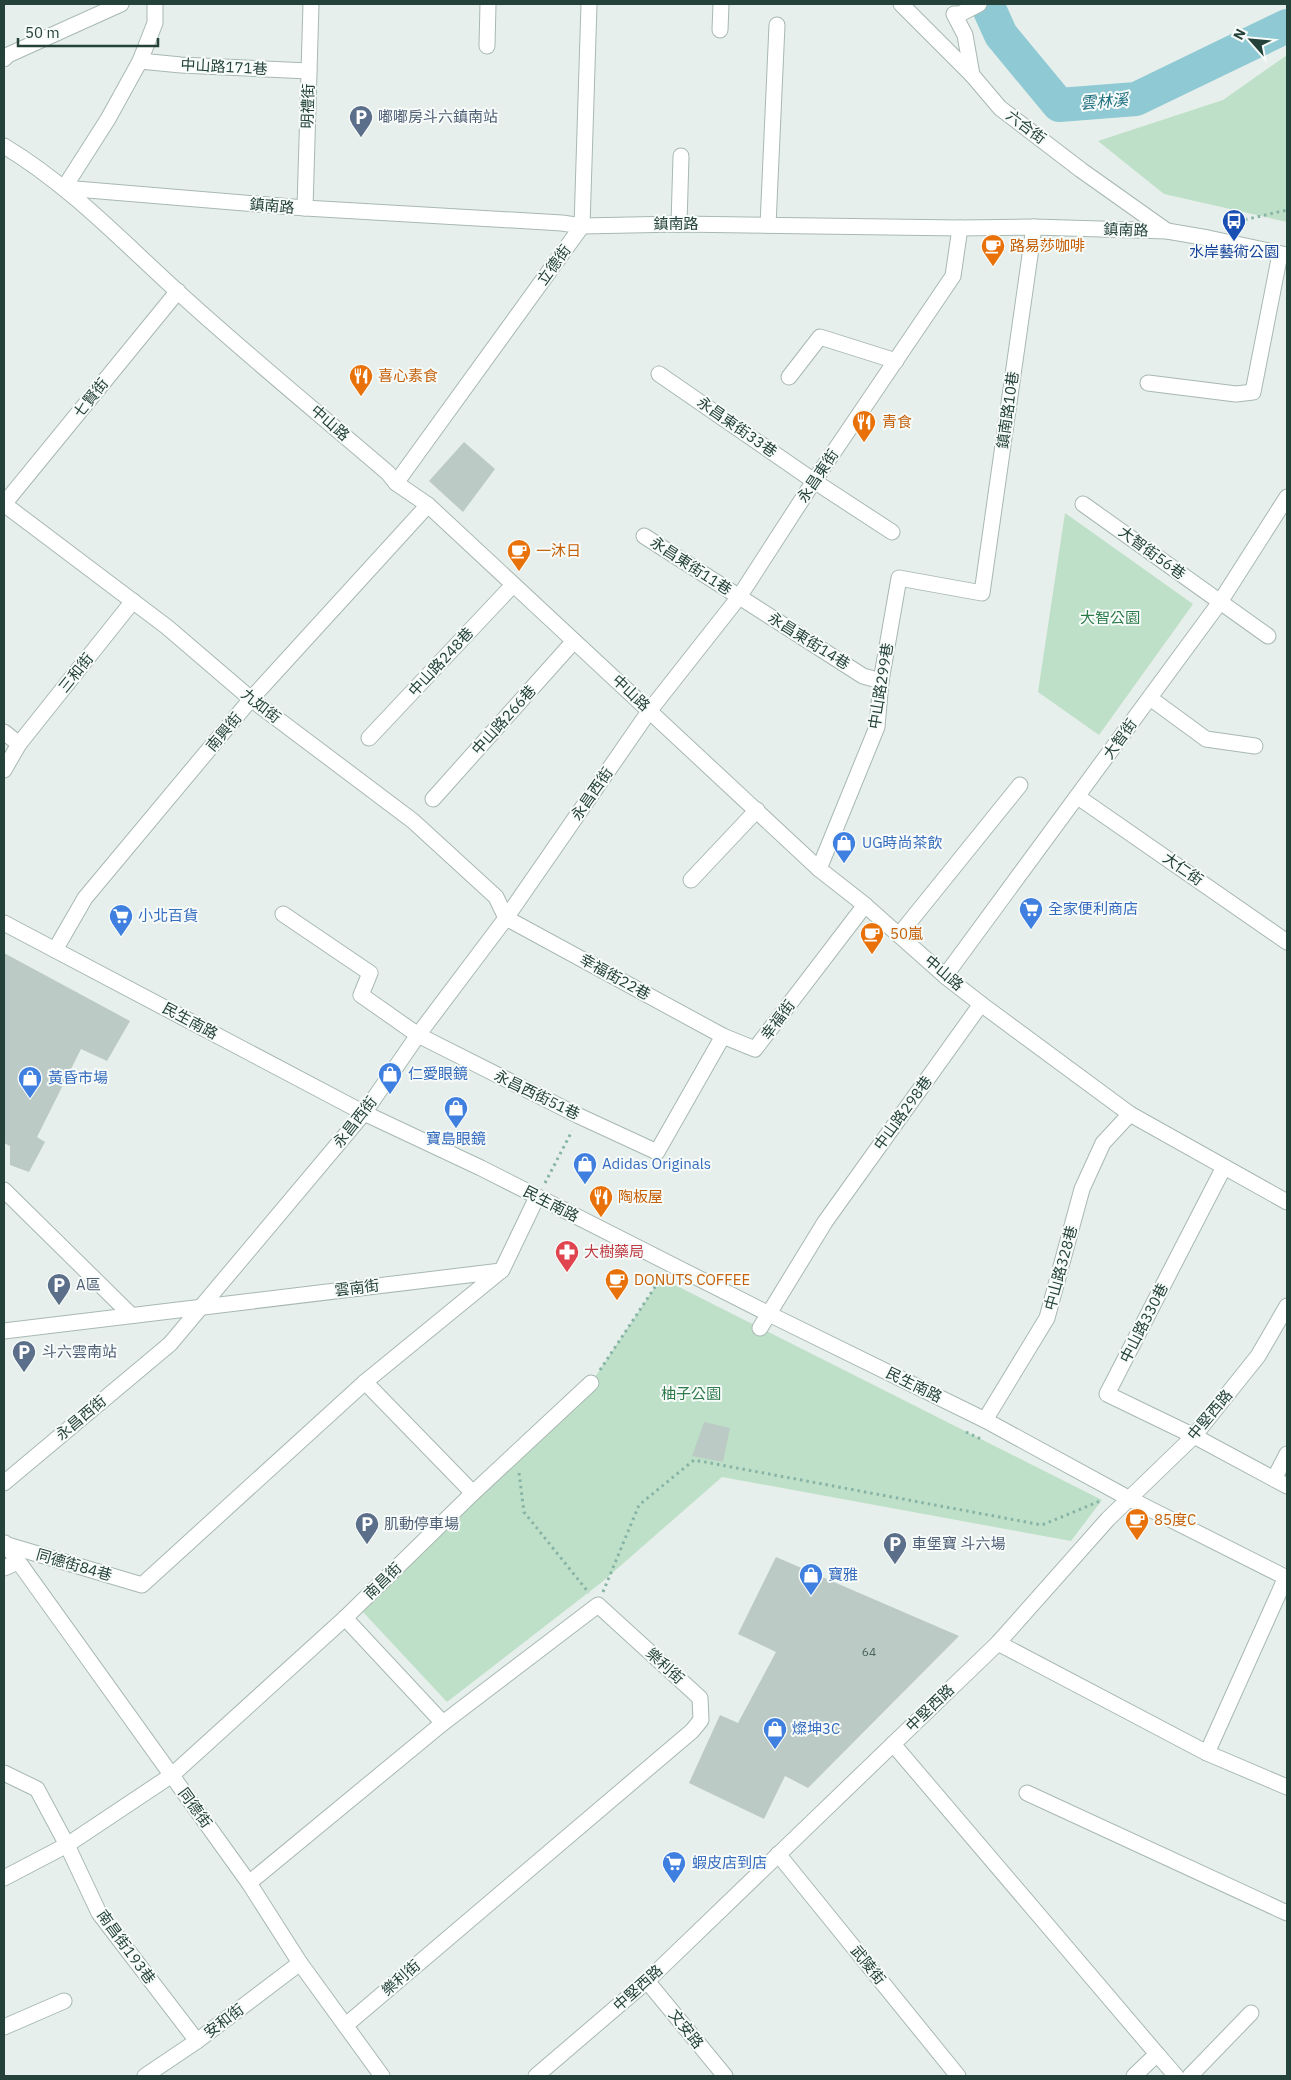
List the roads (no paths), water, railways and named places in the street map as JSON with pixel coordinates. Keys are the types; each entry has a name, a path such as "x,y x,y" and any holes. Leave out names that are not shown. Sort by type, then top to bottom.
{"street":[{"path":"4,59 8,55 120,4"},
{"path":"64,188 108,119 140,61 155,23 155,4"},
{"name":"明禮街","path":"304,208 311,4"},
{"path":"487,46 488,4"},
{"path":"582,226 588,4"},
{"path":"720,30 721,4"},
{"name":"六合街","path":"901,4 972,75 1000,108 1081,170 1168,231"},
{"path":"972,75 965,35 954,11 979,4"},
{"path":"768,225 777,25"},
{"name":"中山路171巷","path":"140,61 182,66 309,71"},
{"name":"中山路","path":"4,146 64,188 178,291 380,466 396,483 428,505 820,869 866,905 945,976 1130,1114 1287,1202"},
{"path":"679,224 681,156"},
{"name":"鎮南路","path":"64,188 304,208 562,223 582,226 679,224 960,228 1034,227 1168,231 1284,254"},
{"name":"立德街","path":"396,483 582,226"},
{"name":"鎮南路10巷","path":"982,593 1034,227"},
{"name":"永昌東街","path":"650,710 739,597 814,481 953,276 960,228"},
{"path":"1148,383 1236,394 1253,392 1284,254"},
{"name":"七賢街","path":"4,504 178,291"},
{"path":"789,377 820,337 896,361"},
{"name":"永昌東街33巷","path":"659,374 814,481 892,532"},
{"name":"大智街","path":"945,976 1220,602 1287,497"},
{"name":"九如街","path":"4,504 167,627 252,699 412,821 496,897 506,918"},
{"name":"大智街56巷","path":"1083,504 1268,636"},
{"name":"南興街","path":"55,950 85,898 252,699 428,505"},
{"name":"永昌東街11巷","path":"644,536 739,597"},
{"name":"中山路299巷","path":"820,869 876,727 881,681 899,578 982,593"},
{"name":"中山路248巷","path":"369,738 513,585"},
{"name":"永昌東街14巷","path":"739,597 863,676 881,681"},
{"name":"三和街","path":"4,770 19,744 133,601"},
{"name":"中山路266巷","path":"433,799 574,641"},
{"path":"1150,698 1206,739 1255,746"},
{"name":"永昌西街","path":"4,1483 170,1344 203,1307 364,1113 418,1035 506,918 650,710"},
{"path":"4,732 19,744"},
{"path":"900,935 1020,785"},
{"name":"大仁街","path":"1078,797 1287,942"},
{"path":"691,880 757,810"},
{"name":"幸福街","path":"724,1036 755,1049 866,905"},
{"name":"永昌西街51巷","path":"283,914 370,973 361,995 418,1035 579,1116 657,1152 724,1036"},
{"name":"幸福街22巷","path":"506,918 724,1036"},
{"name":"民生南路","path":"4,923 364,1113 986,1420 1130,1499 1286,1578"},
{"name":"中山路298巷","path":"760,1328 824,1222 981,1004"},
{"name":"中山路328巷","path":"986,1420 1047,1318 1082,1189 1103,1143 1130,1114"},
{"name":"中山路330巷","path":"1194,1436 1107,1394 1224,1167"},
{"path":"4,1190 131,1316"},
{"path":"473,1493 365,1382 502,1270 537,1197"},
{"name":"雲南街","path":"4,1331 502,1270"},
{"name":"中堅西路","path":"536,2076 647,1981 998,1643 1108,1519 1194,1436 1258,1356 1287,1306"},
{"name":"同德街84巷","path":"4,1544 142,1585 365,1382"},
{"name":"南昌街","path":"4,1878 67,1845 172,1775 345,1618 473,1493 591,1383"},
{"path":"1194,1436 1281,1483 1287,1454"},
{"name":"同德街","path":"4,1544 11,1565 172,1775 249,1883 300,1963 382,2076"},
{"path":"1206,1753 1286,1578"},
{"name":"樂利街","path":"346,2025 591,1815 668,1753 701,1720 700,1698 598,1605 443,1723"},
{"path":"249,1883 443,1723 345,1618"},
{"path":"998,1643 1206,1753 1287,1788"},
{"path":"893,1744 1176,2076"},
{"name":"南昌街193巷","path":"4,1772 37,1789 100,1913 197,2042"},
{"path":"1027,1793 1287,1914"},
{"name":"武陵街","path":"778,1854 958,2076"},
{"name":"安和街","path":"145,2076 197,2042 300,1963"},
{"name":"文安路","path":"647,1981 725,2076"},
{"path":"4,2027 64,2000"},
{"path":"1190,2076 1250,2013"},
{"path":"1134,2076 1156,2054"}],"waterway":[{"name":"雲林溪","path":"987,4 1001,35 1059,105 1136,99 1287,26"}],"place":[{"name":"嘟嘟房斗六鎮南站","path":"361,138"},
{"name":"水岸藝術公園","path":"1234,242"},
{"name":"路易莎咖啡","path":"993,267"},
{"name":"喜心素食","path":"361,397"},
{"name":"青食","path":"864,443"},
{"name":"一沐日","path":"519,572"},
{"name":"UG時尚茶飲","path":"844,864"},
{"name":"全家便利商店","path":"1031,930"},
{"name":"小北百貨","path":"121,937"},
{"name":"50嵐","path":"872,955"},
{"name":"仁愛眼鏡","path":"390,1095"},
{"name":"黃昏市場","path":"30,1099"},
{"name":"寶島眼鏡","path":"456,1129"},
{"name":"Adidas Originals","path":"585,1185"},
{"name":"陶板屋","path":"601,1218"},
{"name":"大樹藥局","path":"567,1273"},
{"name":"DONUTS COFFEE","path":"617,1301"},
{"name":"A區","path":"59,1306"},
{"name":"斗六雲南站","path":"24,1373"},
{"name":"85度C","path":"1137,1541"},
{"name":"肌動停車場","path":"367,1545"},
{"name":"車堡寶 斗六場","path":"895,1565"},
{"name":"寶雅","path":"811,1596"},
{"name":"燦坤3C","path":"775,1750"},
{"name":"蝦皮店到店","path":"674,1884"}],"park label":[{"name":"大智公園","path":"1110,618"},
{"name":"柚子公園","path":"691,1394"}]}
